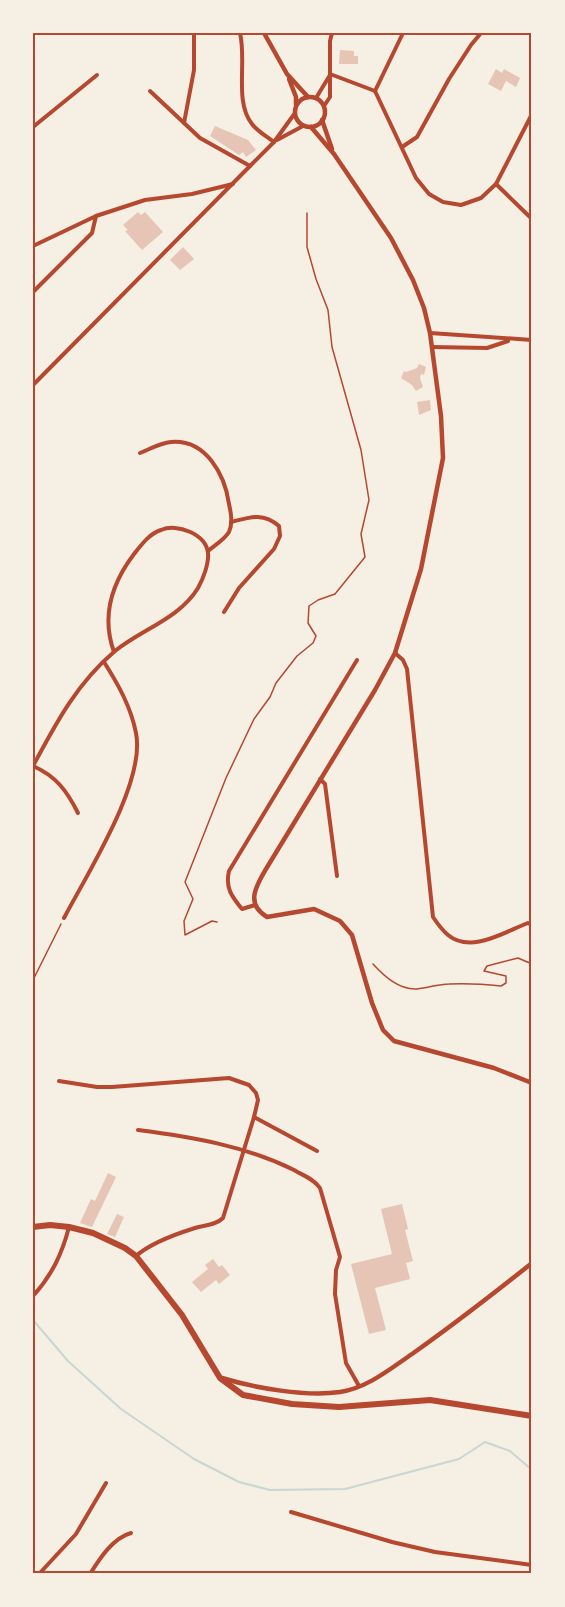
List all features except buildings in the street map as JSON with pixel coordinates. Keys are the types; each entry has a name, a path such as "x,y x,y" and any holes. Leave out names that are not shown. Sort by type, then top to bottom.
{"main road":[{"path":"33,1227 69,1227 93,1233 112,1241 136,1256 182,1315 220,1378 243,1395 292,1404 339,1407 430,1400 532,1416"}],"street":[{"path":"183,124 194,70 194,33"},
{"path":"240,33 244,58 242,95 244,111 252,124 274,142"},
{"path":"264,33 288,74 308,97"},
{"path":"324,106 330,97 332,33"},
{"path":"375,91 403,33"},
{"path":"402,147 417,137 448,79 481,33"},
{"path":"288,74 296,97 297,120 303,126"},
{"path":"330,74 375,91 416,178 429,194 443,202 461,205 481,198 496,184 532,114"},
{"path":"316,98 330,74"},
{"path":"33,128 98,75"},
{"path":"150,91 200,138 250,166"},
{"path":"274,142 303,126 311,127 322,120 325,113 324,106 316,98 301,99 296,105"},
{"path":"33,385 234,184 274,142 295,113"},
{"path":"322,120 334,154"},
{"path":"311,127 334,154 400,254 413,280 424,308 430,333 441,416 443,458 422,569 395,653 258,884 254,895 255,905 259,913 267,917 314,909 340,921 351,935 372,1003 383,1030 394,1041 494,1068 532,1083"},
{"path":"33,246 96,216 145,200 192,194 234,184"},
{"path":"496,184 532,219"},
{"path":"33,292 92,233 96,216"},
{"path":"430,333 532,340"},
{"path":"432,347 487,348 511,340"},
{"path":"78,813 68,793 54,778 33,766 66,706 92,674 114,652 164,621 189,600 203,576 208,550 222,540 231,522 228,497 223,482 217,469 204,452 192,446 172,442 140,453"},
{"path":"224,612 239,588 274,549 280,536 279,526 269,518 255,516 231,522"},
{"path":"114,652 108,628 110,600 118,580 143,542 152,534 163,529 181,528 197,536 208,550"},
{"path":"395,653 403,660 407,669 433,917 446,934 464,944 479,942 528,923 532,926"},
{"path":"255,905 243,909 234,899 228,891 229,871 357,660"},
{"path":"64,918 114,822 136,761 137,734 129,708 104,662"},
{"path":"320,779 325,784 337,876"},
{"path":"59,1081 112,1087 229,1078 249,1085 256,1093 258,1100 254,1117 227,1207 220,1221 182,1233 147,1248 136,1256"},
{"path":"254,1117 317,1151"},
{"path":"138,1130 216,1142 244,1150 277,1162 315,1181 320,1188 340,1257 336,1270 335,1294 346,1363 359,1386"},
{"path":"33,1296 53,1271 62,1252 69,1227"},
{"path":"220,1378 253,1387 290,1391 339,1392 359,1386 377,1378 422,1347 532,1263"},
{"path":"39,1574 76,1534 106,1483"},
{"path":"291,1512 392,1542 435,1552 532,1565"},
{"path":"90,1574 97,1562 121,1536 131,1533"}],"path":[{"path":"217,922 212,921 185,935 184,921 193,899 184,882 226,778 254,718 270,698 276,683 297,656 313,643 316,636 308,623 309,606 335,594 365,557 361,534 369,500 358,434 332,347 328,310 307,247 307,213"},
{"path":"33,980 64,918"},
{"path":"373,964 385,977 399,985 414,989 447,984 478,983 501,986 506,983 506,976 484,971 487,966 518,958 532,964"}],"waterway":[{"path":"33,1320 68,1361 121,1409 194,1459 239,1482 270,1490 345,1489 459,1459 485,1442 510,1451 532,1470"}]}
